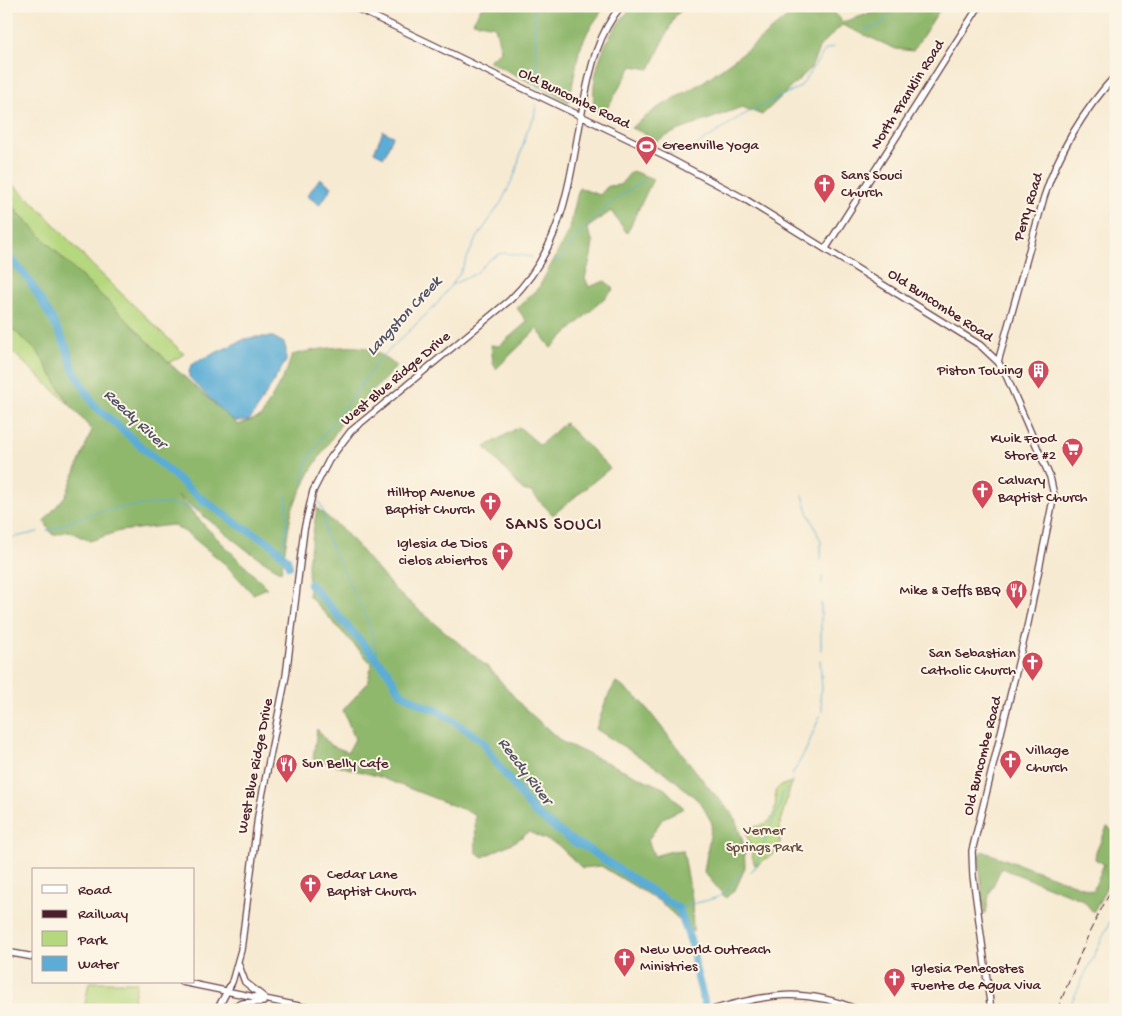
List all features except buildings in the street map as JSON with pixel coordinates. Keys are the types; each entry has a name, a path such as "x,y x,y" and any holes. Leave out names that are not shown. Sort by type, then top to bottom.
{"street":[{"name":"Old Buncombe Road","path":"352,6 668,158 743,198 980,345 998,362 1009,379 1050,477 1054,495 1028,623 972,850 973,876 991,1010"},
{"name":"West Blue Ridge Drive","path":"217,1010 232,982 238,963 258,816 286,676 304,530 313,491 329,460 352,431 510,300 532,276 552,243 560,219 590,72 598,44 608,24 621,6"},
{"name":"North Franklin Road","path":"826,248 979,6"},
{"name":"Perry Road","path":"998,362 1041,206 1053,171 1066,143 1082,117 1116,76"},
{"path":"6,952 32,957"},
{"path":"238,963 245,982 268,1001"},
{"path":"191,984 318,1010"},
{"path":"715,1009 769,996 790,994 824,998 858,1010"},
{"path":"224,1010 243,1003 275,1002"}],"green space":[{"path":"482,6 605,6 588,31 579,51 569,102 488,61 501,51 495,26 473,22"},
{"path":"634,6 686,6 675,16 650,69 632,66 603,115 593,109 594,82 598,64 610,36"},
{"path":"800,6 829,6 843,22 881,10 883,6 942,6 913,51 896,49 842,25 820,46 811,68 762,115 742,107 677,131 656,141 646,134 631,128 656,109 703,82 751,47"},
{"path":"632,171 653,179 627,233 611,211 587,228 593,242 585,278 589,287 605,281 614,289 551,348 537,329 496,369 493,363 491,345 499,346 527,322 517,308 539,287 556,256 569,230 579,188 600,195 608,186 620,185"},
{"path":"6,178 38,207 92,265 184,354 169,363 74,270 6,200"},
{"path":"6,200 169,363 238,425 261,417 287,370 292,355 331,348 362,347 377,352 397,366 341,424 311,470 292,509 281,572 248,551 177,495 267,588 253,594 225,564 187,533 172,525 120,531 90,541 68,531 53,535 44,521 66,495 92,430 70,405 38,352 6,323"},
{"path":"6,323 38,352 70,405 6,346"},
{"path":"565,423 610,468 553,515 531,492 523,490 485,447 519,427 540,445"},
{"path":"317,508 346,533 396,591 490,669 522,706 562,742 665,789 684,808 663,818 648,840 654,856 683,850 692,899 693,932 659,901 601,866 582,868 558,845 529,832 516,841 483,857 476,852 475,814 377,776 313,759 317,729 330,745 348,752 355,739 343,710 367,684 372,664 309,596 308,563"},
{"path":"616,682 641,701 709,788 734,816 744,845 745,868 736,888 726,898 704,872 712,823 701,803 670,776 596,729 607,698"},
{"name":"Verner Springs Park","path":"792,782 780,822 780,843 774,853 755,866 746,830 765,824 772,818 776,800 775,791 780,786"},
{"path":"1107,827 1116,833 1116,866 1093,912 1083,900 1001,868 989,895 986,914 984,914 979,859 982,851 1093,891 1104,864 1095,859 1096,852"},
{"path":"89,984 137,984 132,1010 84,1010"}],"water":[{"path":"383,131 393,136 384,157 374,152"},
{"path":"320,178 332,187 320,205 307,196"},
{"path":"273,337 284,343 286,361 252,417 248,421 235,421 225,414 189,377 189,370 196,362 245,339"}],"waterway":[{"name":"Langston Creek","path":"534,6 538,89"},
{"path":"864,31 882,24 893,6"},
{"path":"669,153 687,152 741,116 800,87 825,50 833,47"},
{"name":"Langston Creek","path":"304,483 302,481 309,458 380,359 437,304 460,273 475,241 502,201 515,174 527,131 534,118 536,104"},
{"path":"552,261 560,260 587,225 608,206 644,180"},
{"name":"Reedy River","path":"6,253 27,277 52,319 66,346 73,369 94,405 194,493 239,525 269,542 287,559 289,566"},
{"path":"451,285 475,274 489,260 499,254 505,253 532,257"},
{"path":"281,552 285,538 286,495"},
{"path":"803,495 821,542 821,560"},
{"name":"Langston Creek","path":"319,501 324,513 325,534 369,624 380,664"},
{"path":"47,531 93,513 107,510 142,505 169,504 192,508 213,505"},
{"path":"6,539 38,532"},
{"path":"822,577 822,584"},
{"name":"Reedy River","path":"310,584 388,672 400,692 424,706 437,710 483,741 494,760 535,813 574,842 585,847 679,909 693,948 695,967 705,1010"},
{"path":"821,603 821,650"},
{"path":"820,660 822,712"},
{"path":"792,775 806,750 820,716"},
{"path":"750,872 754,869 780,807 782,794 790,786 792,780"},
{"path":"679,909 722,895 741,874"},
{"path":"1068,1010 1116,909"}],"railway":[{"path":"1057,1010 1090,931 1116,881"},
{"path":"1104,1010 1116,989"}],"place":[{"name":"Greenville Yoga","path":"646,165"},
{"name":"Sans Souci Church","path":"825,204"},
{"name":"Piston Towing","path":"1039,390"},
{"name":"Kwik Food Store #2","path":"1072,467"},
{"name":"Calvary Baptist Church","path":"982,509"},
{"name":"Hilltop Avenue Baptist Church","path":"491,521"},
{"name":"Iglesia de Dios cielos abiertos","path":"503,572"},
{"name":"Mike & Jeffs BBQ","path":"1017,610"},
{"name":"San Sebastian Catholic Church","path":"1032,682"},
{"name":"Village Church","path":"1010,779"},
{"name":"Sun Belly Cafe","path":"286,783"},
{"name":"Cedar Lane Baptist Church","path":"311,903"},
{"name":"New World Outreach Ministries","path":"624,978"},
{"name":"Iglesia Penecostes Fuente de Agua Viva","path":"895,997"}],"district":[{"name":"SANS SOUCI","path":"554,525"}]}
